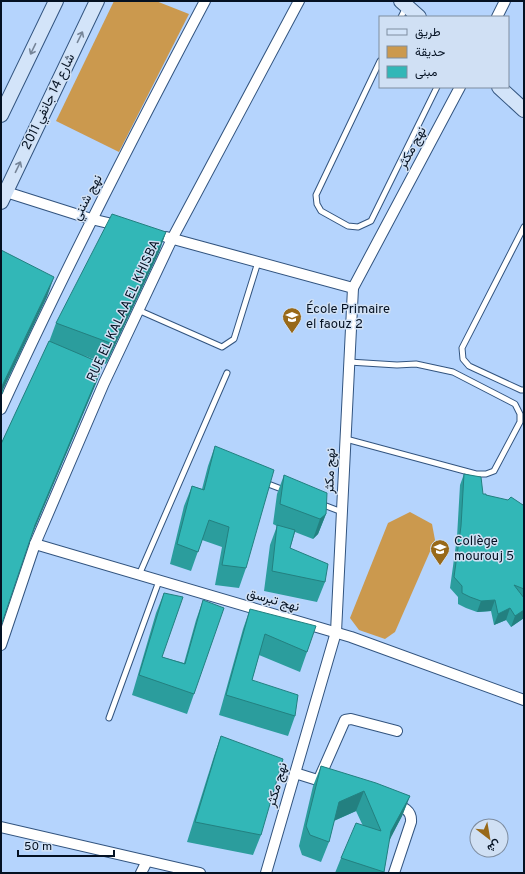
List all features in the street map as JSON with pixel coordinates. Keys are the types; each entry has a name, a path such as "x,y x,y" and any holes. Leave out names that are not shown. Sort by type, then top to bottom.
{"street":[{"path":"1,115 56,1"},
{"name":"شارع 14 جانفي 2011","path":"3,197 97,1"},
{"name":"نهج شنني","path":"1,409 40,324 92,219 205,1"},
{"name":"RUE EL KALAA EL KHISBA","path":"1,645 35,544 104,383 172,239 299,1"},
{"path":"498,16 505,1"},
{"path":"403,8 417,16"},
{"name":"نهج مكثر","path":"266,873 336,632 353,288 459,88"},
{"path":"500,88 524,110"},
{"path":"3,197 128,228"},
{"path":"158,235 353,288"},
{"name":"نهج تبرسق","path":"35,544 336,632 524,700"},
{"path":"318,780 346,720 351,719 397,731"},
{"path":"295,773 339,787"},
{"path":"382,800 403,807 412,816 412,822 394,873"},
{"path":"1,827 200,873"},
{"path":"141,873 147,861"}],"lane":[{"path":"379,63 316,195 317,204 321,211 348,226 358,227 371,221 437,88"},
{"path":"524,227 462,348 463,359 469,366 524,390"},
{"path":"138,310 222,347 234,339 258,262"},
{"path":"346,439 476,474 486,474 494,472 520,422 520,414 515,404 453,372 416,364 397,365 349,362"},
{"path":"139,575 227,373"},
{"path":"258,480 286,491"},
{"path":"314,502 343,513"},
{"path":"108,718 159,581"}],"green space":[{"path":"114,1 156,1 189,14 119,152 56,121"},
{"path":"410,512 432,524 435,540 395,632 385,639 359,630 350,618 388,523"}],"building":[{"path":"112,214 166,232 113,344 56,323"},
{"path":"1,250 54,277 2,386 3,392 1,395"},
{"path":"49,341 103,364 35,525 1,626 1,444"},
{"path":"215,446 274,470 246,568 222,565 229,527 209,520 198,552 177,544 192,486 204,490"},
{"path":"464,474 481,477 483,494 508,500 511,497 523,505 524,504 524,589 514,585 524,598 524,610 515,616 510,608 498,614 495,600 481,601 462,593 462,586 454,577 461,526"},
{"path":"284,475 327,493 326,514 320,519 280,504"},
{"path":"277,525 295,530 290,548 328,564 325,582 272,571"},
{"path":"164,593 183,597 162,657 185,664 203,600 224,608 194,694 139,675"},
{"path":"250,609 316,626 307,652 265,634 252,680 298,695 295,716 226,695"},
{"path":"221,736 283,759 261,835 195,822"},
{"path":"321,766 376,783 410,796 391,831 384,872 341,858 356,823 381,831 364,791 339,802 329,842 310,835 306,826"}],"place":[{"name":"École Primaire el faouz 2","path":"292,334"},
{"name":"Collège mourouj 5","path":"440,566"}]}
